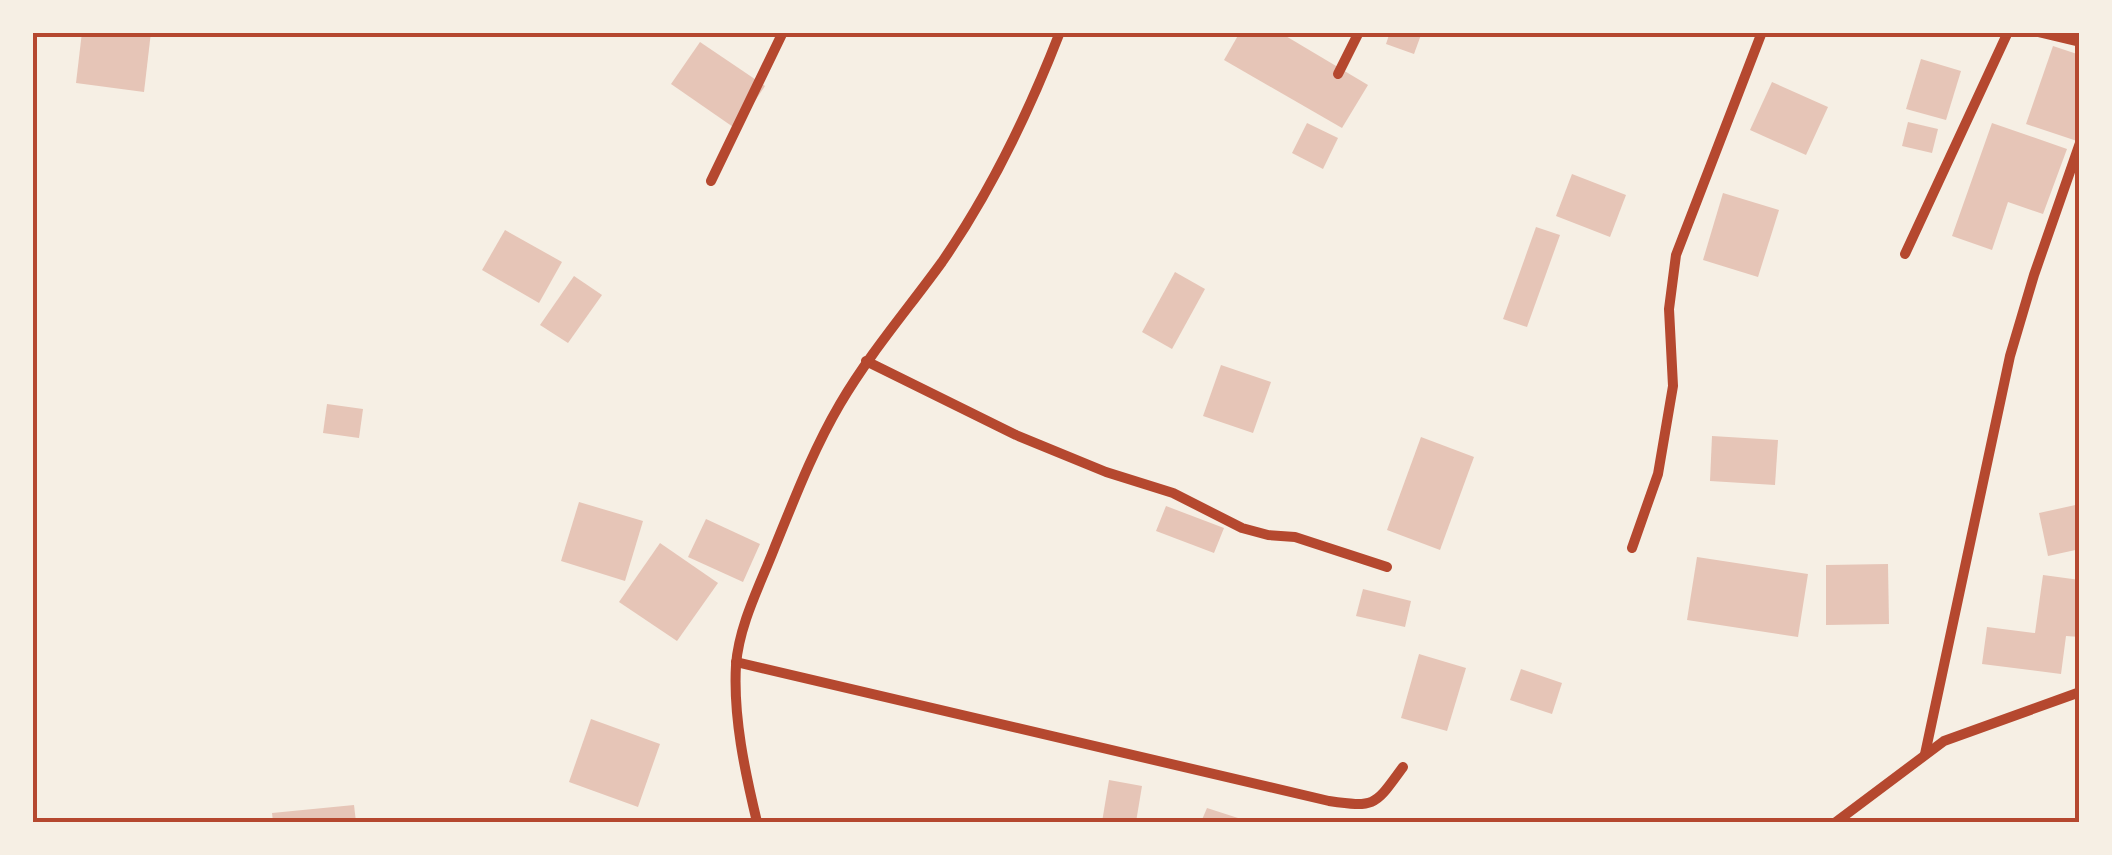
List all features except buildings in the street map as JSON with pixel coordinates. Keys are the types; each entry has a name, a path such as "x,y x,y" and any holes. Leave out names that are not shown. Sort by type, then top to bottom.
{"street":[{"path":"711,181 783,32"},
{"path":"757,822 736,705 736,662 749,613 816,448 866,361 943,260 978,203 1024,120 1060,32"},
{"path":"1338,74 1360,32"},
{"path":"1632,548 1658,474 1673,386 1669,310 1676,255 1762,32"},
{"path":"1905,254 2008,32"},
{"path":"2038,32 2080,42"},
{"path":"1924,754 2010,356 2080,143"},
{"path":"866,361 1016,434 1106,472 1173,492 1242,528 1295,537 1387,567"},
{"path":"736,662 1329,801 1364,806 1380,799 1403,767"},
{"path":"1836,822 1924,754 1963,732 2022,715 2080,692"}]}
